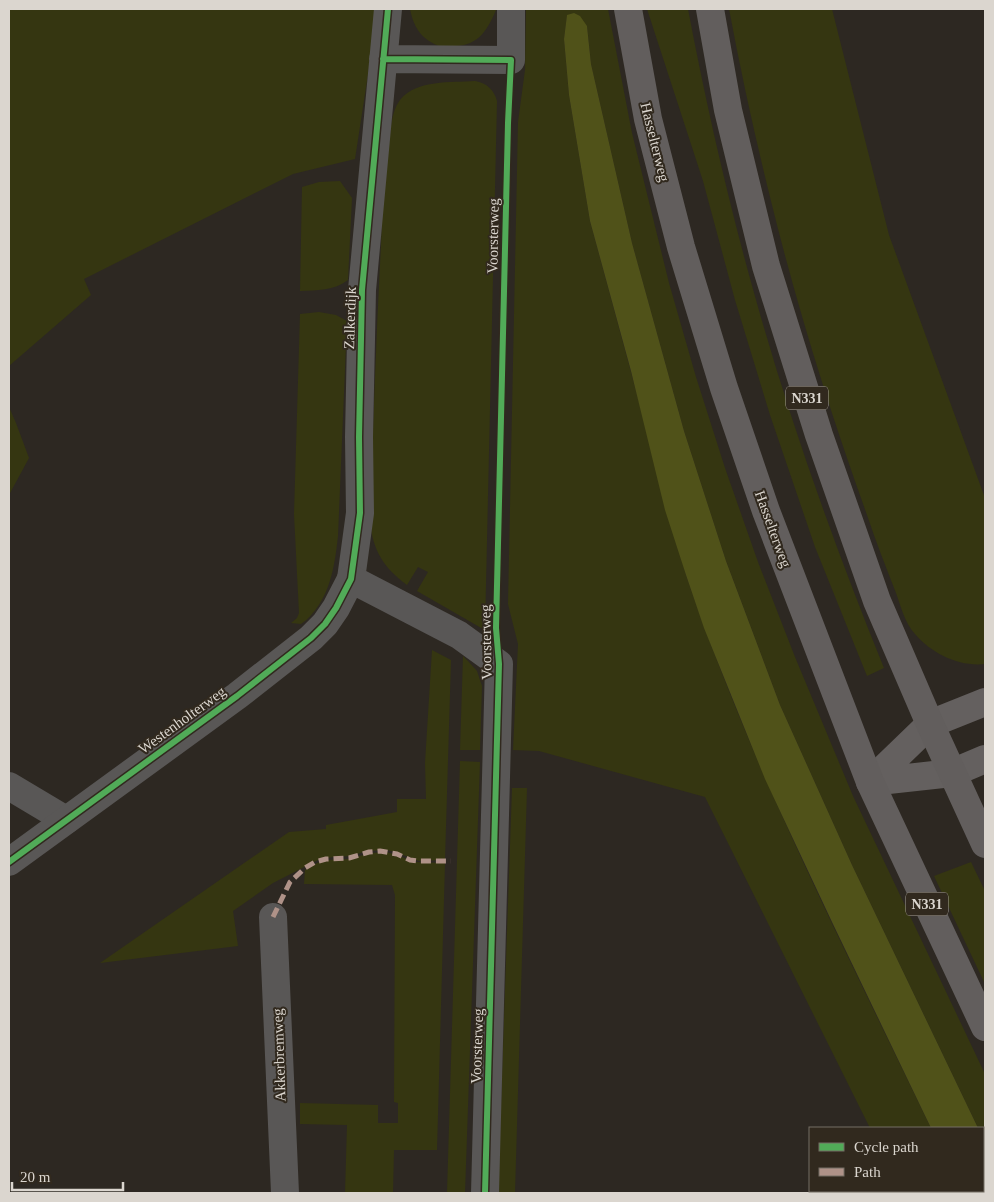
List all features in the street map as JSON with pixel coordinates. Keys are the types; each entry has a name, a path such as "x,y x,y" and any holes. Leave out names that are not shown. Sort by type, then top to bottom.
{"main road":[{"name":"Hasselterweg","path":"628,9 648,119 681,247 724,388 766,511 870,782 985,1027"},
{"name":"N331","path":"710,9 728,110 769,276 819,435 877,601 930,724 985,844"},
{"path":"870,782 930,724 985,702"},
{"path":"870,782 952,773 985,759"}],"street":[{"name":"Zalkerdijk","path":"351,579 360,512 358,437 362,290 388,9"},
{"path":"383,59 511,60 511,9"},
{"name":"Voorsterweg","path":"351,579 459,635 499,664 485,1193"},
{"name":"Westenholterweg","path":"9,862 237,696 311,638 326,624 351,579"},
{"path":"9,786 66,820"},
{"name":"Akkerbremweg","path":"274,917 285,1193"}],"shaded area":[{"path":"9,9 378,9 355,159 293,174 84,279 91,295 9,366"},
{"path":"410,9 497,9 488,27 478,38 464,45 445,46 445,48 431,42 421,34 414,23"},
{"path":"526,9 608,9 632,133 669,283 725,468 758,562 795,657 853,796 985,1074 985,1144 984,1127 978,1127 852,865 780,705 726,561 684,431 632,243 591,64 587,26 567,16 564,39 569,95 590,221 686,575 739,716 769,786 832,923 931,1127 870,1127 705,797 539,751 513,750 518,644 508,604 518,122 525,70"},
{"path":"647,9 688,9 711,121 729,196 771,353 816,489 884,668 867,676 815,547 770,415 735,300 703,181"},
{"path":"729,9 832,9 889,235 985,498 985,664 956,661 938,653 915,634 904,615 840,437 803,320 759,153"},
{"path":"574,13 580,16 587,26 591,64 632,243 684,431 726,561 780,705 852,865 978,1127 931,1127 765,779 704,628 665,510 631,371 590,221 569,95 564,39 567,15"},
{"path":"475,81 483,83 489,88 497,101 485,628 483,629 417,591 428,572 418,567 407,585 399,579 381,558 374,542 370,522 383,207 393,115 400,100 416,88 435,83"},
{"path":"340,181 352,198 348,280 331,288 300,291 302,187 319,182"},
{"path":"319,312 336,315 347,321 338,536 331,577 324,597 310,617 301,624 291,623 297,618 299,613 294,514 300,314"},
{"path":"9,407 29,458 9,495"},
{"path":"432,650 451,660 445,860 419,861 387,850 366,851 352,856 318,860 273,883 233,911 238,946 100,963 289,832 326,829 326,825 397,812 397,799 426,799 425,763"},
{"path":"463,656 477,671 482,686 480,750 460,750"},
{"path":"460,761 480,762 465,1193 447,1193"},
{"path":"512,788 527,788 515,1193 498,1193"},
{"path":"386,852 414,862 445,863 437,1150 394,1150 393,1193 345,1193 347,1125 300,1124 300,1103 378,1105 378,1123 398,1123 398,1103 394,1102 395,895 392,885 304,884 305,870 326,860 348,859 371,853"},
{"path":"971,862 985,891 985,984 934,876"},
{"path":"984,1142 985,1193 961,1193 984,1192"},
{"path":"901,1192 961,1193 902,1193"}],"marked path":[{"path":"273,917 290,882 305,868 315,862 326,859 349,858 380,851 397,854 410,860 451,861"}],"cycle path":[{"path":"9,862 237,696 311,638 325,624 336,608 351,579 360,513 359,437 362,290 388,9"},
{"path":"383,59 511,60 496,628 499,664 485,1193"}]}
